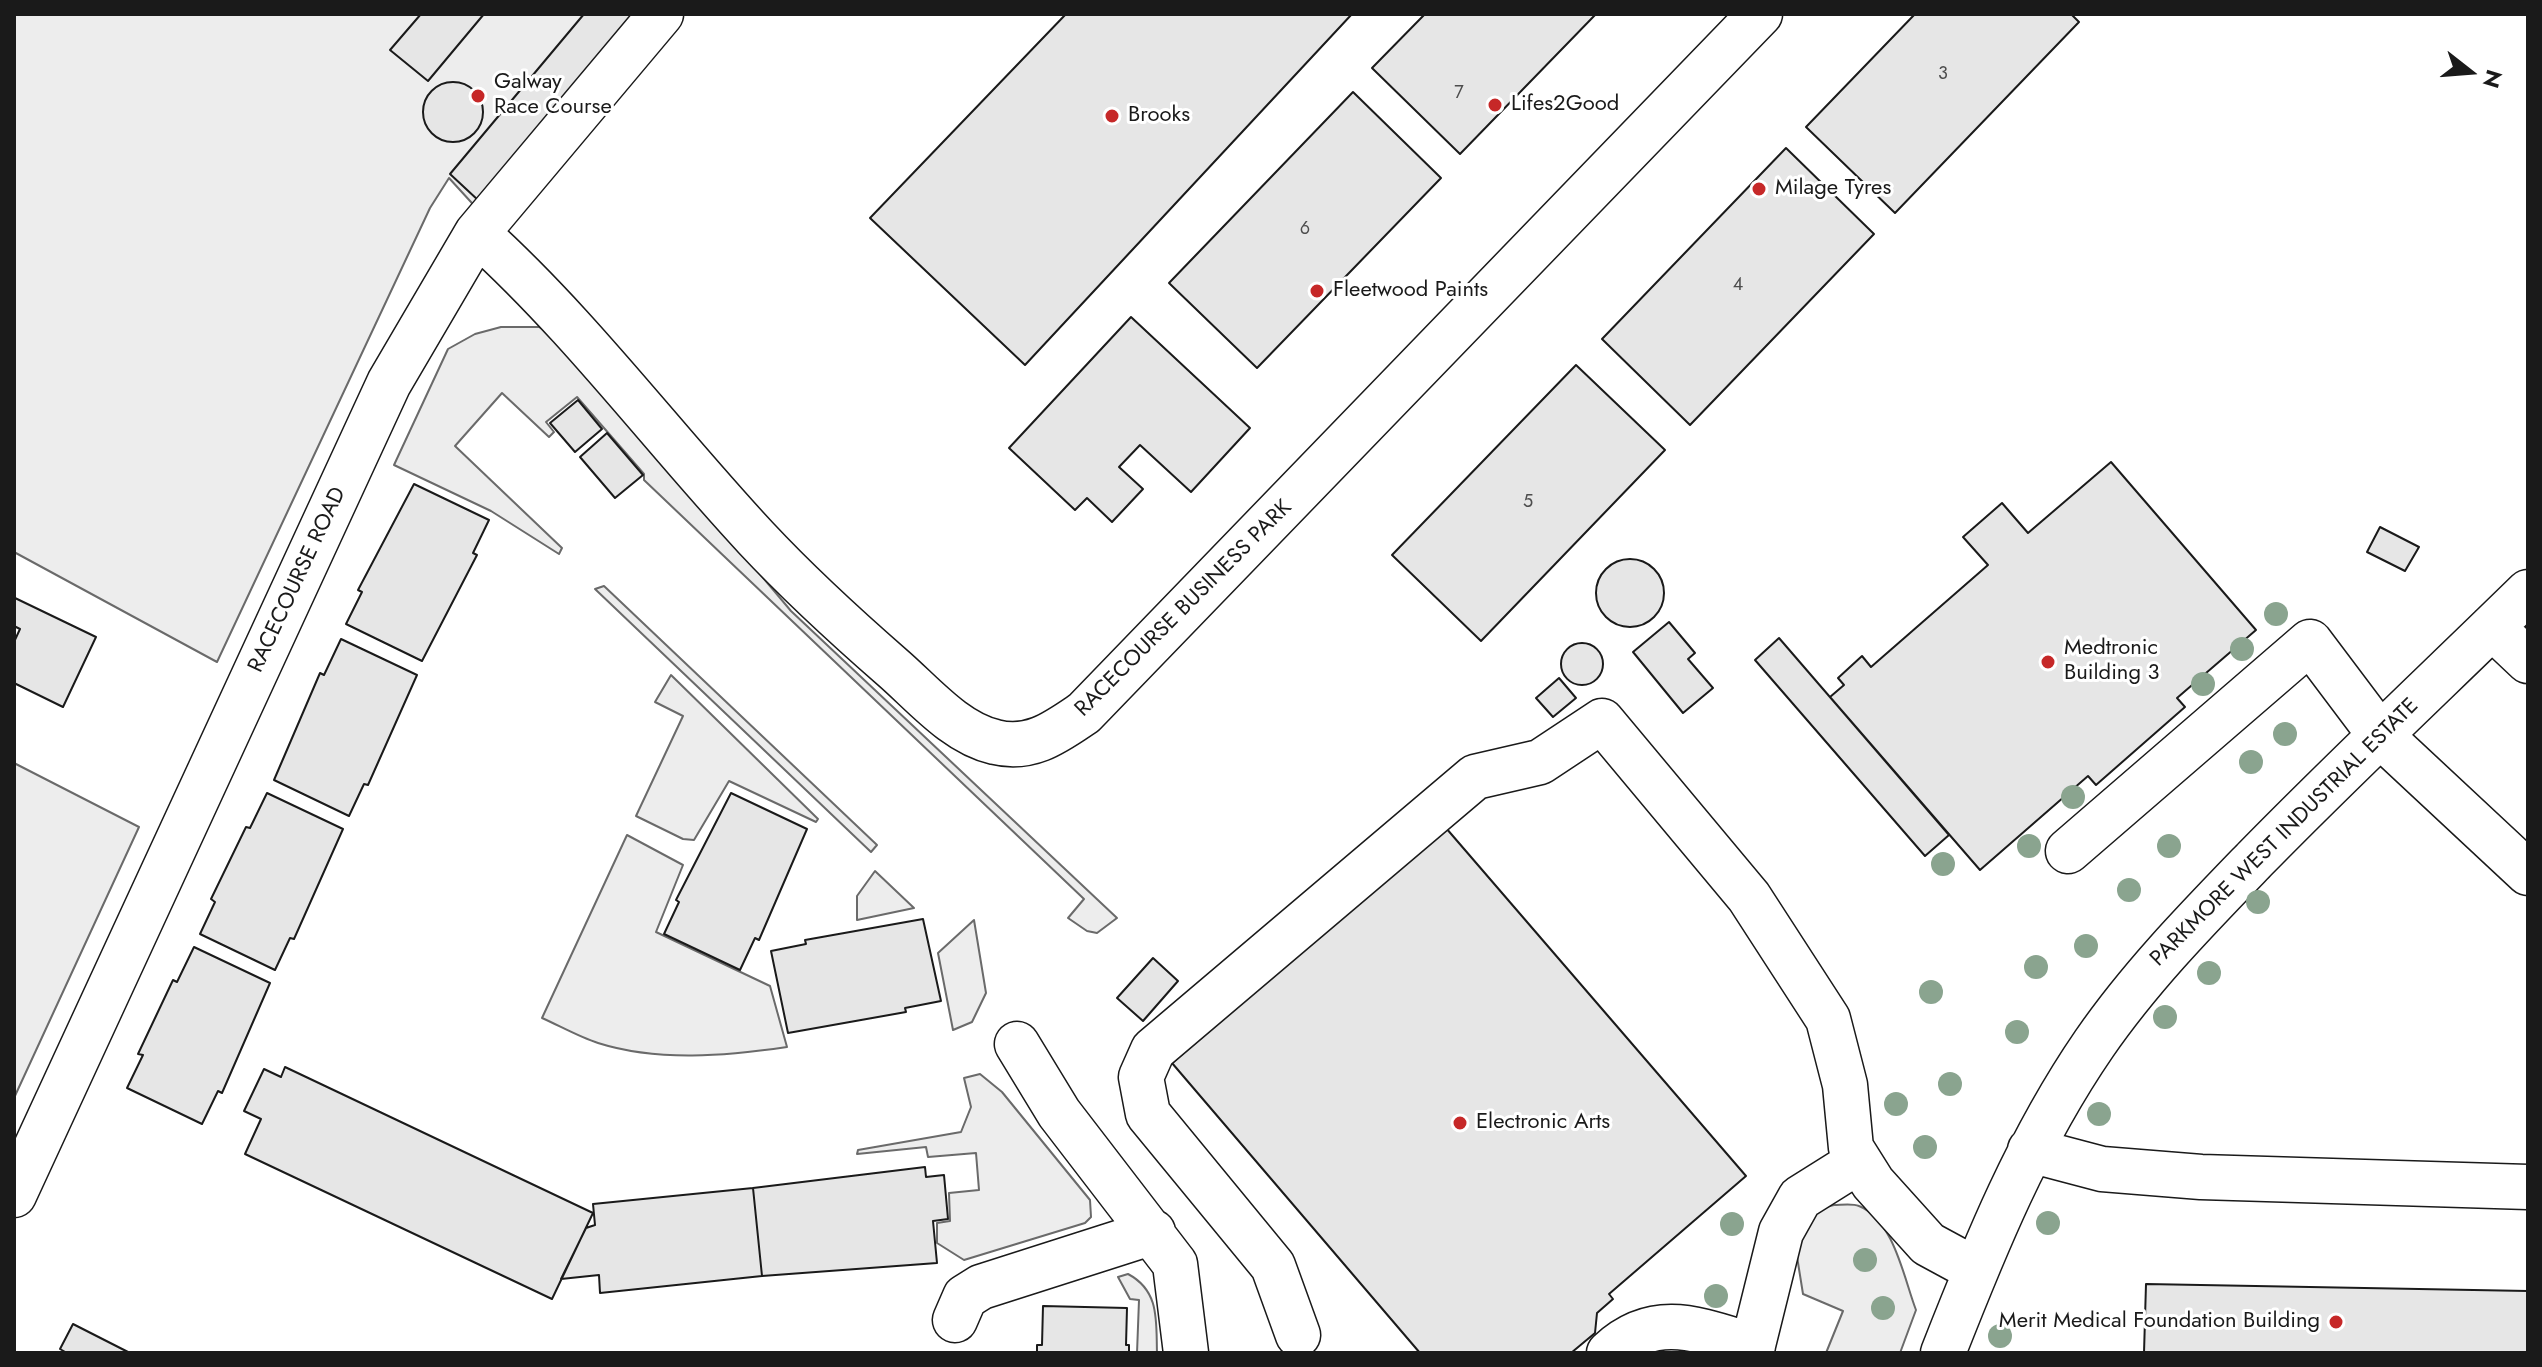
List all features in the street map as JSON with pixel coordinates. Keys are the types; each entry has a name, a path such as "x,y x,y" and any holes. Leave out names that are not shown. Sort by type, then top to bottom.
{"street":[{"name":"RACECOURSE ROAD","path":"14,1195 389,383 477,233 661,14"},
{"name":"RACECOURSE BUSINESS PARK","path":"477,233 533,283 757,539 858,637 968,731 995,742 1023,745 1048,738 1084,713 1760,14"},
{"name":"PARKMORE WEST INDUSTRIAL ESTATE","path":"1943,1353 2030,1150 2094,1044 2161,956 2380,735 2528,592"},
{"path":"2492,627 2528,661"},
{"path":"2068,851 2310,642 2380,735 2528,873"},
{"path":"1298,1335 1273,1266 1148,1114 1141,1077 1153,1050 1475,777 1540,762 1602,721 1749,897 1828,1019 1845,1085 1851,1148 1873,1183 1928,1244 1976,1270"},
{"path":"1017,1044 1059,1113 1175,1264 1186,1353"},
{"path":"2030,1150 2102,1169 2201,1177 2528,1187"},
{"path":"1609,1353 1624,1339 1660,1325 1701,1330 1752,1349 1781,1232 1800,1198 1859,1161"},
{"path":"955,1320 965,1297 981,1287 1153,1232"}],"shaded area":[{"path":"14,14 647,14 481,213 449,178 430,208 217,662 14,552"},
{"path":"501,327 539,327 564,341 791,611 1117,918 1097,933 1087,931 1068,918 1084,899 644,480 644,474 577,397 546,422 554,432 549,437 502,393 455,446 562,548 559,554 491,511 394,465 448,349 475,334"},
{"path":"604,586 877,845 871,852 595,589"},
{"path":"671,675 818,819 816,822 729,781 694,840 683,839 636,816 683,716 655,702"},
{"path":"14,763 139,827 14,1098"},
{"path":"627,835 683,865 656,932 770,986 787,1047 716,1055 644,1053 598,1043 542,1018"},
{"path":"875,871 914,908 857,920 857,896"},
{"path":"974,920 986,993 972,1022 953,1030 938,953"},
{"path":"980,1074 1002,1092 1090,1200 1091,1217 1085,1223 964,1260 937,1243 937,1223 950,1221 949,1193 979,1190 976,1153 928,1157 926,1147 857,1154 858,1150 961,1132 971,1107 964,1078"},
{"path":"1834,1205 1856,1205 1871,1213 1881,1224 1896,1252 1916,1310 1900,1353 1826,1353 1843,1311 1803,1294 1795,1244 1813,1210"},
{"path":"1128,1274 1146,1289 1151,1298 1156,1318 1157,1353 1137,1353 1139,1300 1130,1299 1118,1277"}],"building":[{"path":"421,14 484,14 428,81 390,50"},
{"path":"584,14 637,14 479,201 450,174"},
{"name":"Brooks","path":"1066,14 1352,14 1025,365 870,218"},
{"path":"1425,14 1596,14 1460,154 1372,68"},
{"path":"1915,14 2071,14 2079,22 1895,213 1806,127"},
{"path":"453,82 474,91 483,112 474,133 453,142 432,133 423,112 432,91"},
{"path":"1353,92 1441,178 1257,368 1169,283"},
{"path":"1786,148 1874,234 1690,425 1602,339"},
{"path":"1131,317 1250,428 1191,492 1140,445 1119,467 1143,489 1112,522 1087,498 1075,510 1009,448"},
{"path":"1576,365 1665,450 1481,641 1392,555"},
{"path":"578,400 602,429 575,452 550,423"},
{"path":"607,433 643,475 615,498 580,457"},
{"name":"Medtronic Building 3","path":"2111,462 2256,630 2177,698 2185,707 2096,785 2088,776 1980,870 1830,697 1844,685 1838,678 1862,656 1871,667 1988,565 1963,537 2002,503 2028,533"},
{"path":"414,484 489,520 473,553 477,555 422,661 346,624 362,592 358,590"},
{"path":"2380,527 2419,547 2405,571 2367,552"},
{"path":"1637,559 1658,574 1664,593 1662,606 1654,617 1637,627 1623,627 1606,617 1598,606 1596,586 1606,569 1617,561"},
{"path":"15,598 96,637 63,707 14,683 14,642 20,629 14,626"},
{"path":"1669,622 1695,653 1688,659 1713,688 1683,713 1633,652"},
{"path":"1779,638 1949,835 1925,856 1755,660"},
{"path":"341,639 417,675 368,785 364,784 349,816 274,780 320,673 324,675"},
{"path":"1582,643 1597,649 1603,664 1597,679 1582,685 1567,679 1561,664 1567,649"},
{"path":"1559,678 1576,698 1553,717 1536,698"},
{"path":"267,793 343,829 294,939 290,938 275,970 200,934 215,902 211,899 246,827 250,828"},
{"path":"731,793 807,829 759,940 755,938 740,970 664,934 679,902 676,900"},
{"path":"1446,828 1746,1176 1609,1294 1613,1299 1597,1313 1595,1333 1571,1353 1420,1353 1172,1063"},
{"path":"923,919 941,1001 905,1008 906,1012 788,1033 771,951 806,944 805,940"},
{"path":"194,947 270,983 222,1093 218,1091 202,1124 127,1088 143,1055 138,1054 173,980 177,982"},
{"path":"1153,958 1178,981 1143,1021 1117,998"},
{"path":"285,1067 593,1213 552,1299 245,1154 261,1119 244,1111 264,1069 281,1077"},
{"path":"925,1167 926,1177 944,1175 948,1219 933,1221 937,1263 762,1276 753,1188"},
{"path":"753,1188 762,1276 600,1293 599,1275 561,1279 586,1228 595,1225 593,1204"},
{"name":"Merit Medical Foundation Building","path":"2146,1284 2528,1291 2528,1353 2144,1353"},
{"path":"1043,1306 1127,1308 1126,1345 1129,1345 1129,1353 1037,1353 1037,1345 1042,1345"},
{"path":"73,1324 130,1353 67,1353 60,1349"}],"place":[{"name":"Galway Race Course","path":"478,96"},
{"name":"Lifes2Good","path":"1495,105"},
{"name":"Brooks","path":"1112,116"},
{"name":"Milage Tyres","path":"1759,189"},
{"name":"Fleetwood Paints","path":"1317,291"},
{"name":"Medtronic Building 3","path":"2048,662"},
{"name":"Electronic Arts","path":"1460,1123"},
{"name":"Merit Medical Foundation Building","path":"2336,1322"}]}
